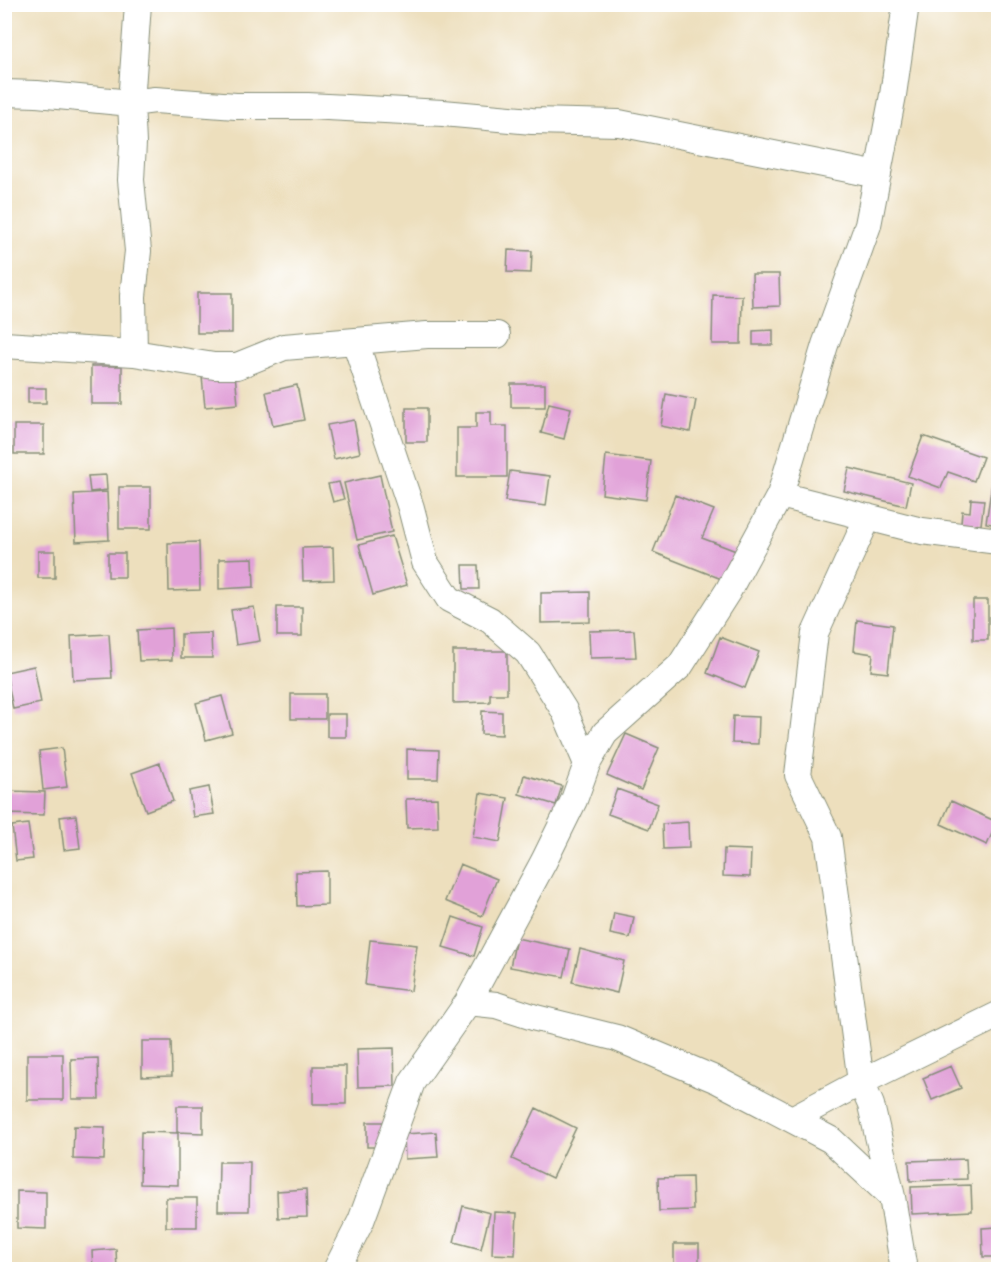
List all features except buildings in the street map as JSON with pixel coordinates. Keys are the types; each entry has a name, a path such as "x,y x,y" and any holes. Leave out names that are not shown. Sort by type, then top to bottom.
{"street":[{"path":"134,353 133,296 138,251 131,180 133,143 131,103 138,4"},
{"path":"336,1269 361,1221 412,1082 468,1002 544,861 574,800 587,764 605,733 680,666 728,591 780,495 825,345 868,225 893,94 906,4"},
{"path":"4,93 131,103 155,100 236,106 308,106 443,113 532,121 620,123 878,175"},
{"path":"4,345 134,353 214,366 237,366 284,347 426,335 498,335"},
{"path":"355,341 407,497 425,562 448,600 490,620 528,653 564,710 587,764"},
{"path":"780,495 922,531 999,541"},
{"path":"868,517 815,633 798,775 828,837 861,1082 871,1105 892,1197 904,1269"},
{"path":"468,1002 496,1005 536,1018 617,1038 717,1080 831,1140 892,1197"},
{"path":"792,1119 861,1082 999,1015"}]}
